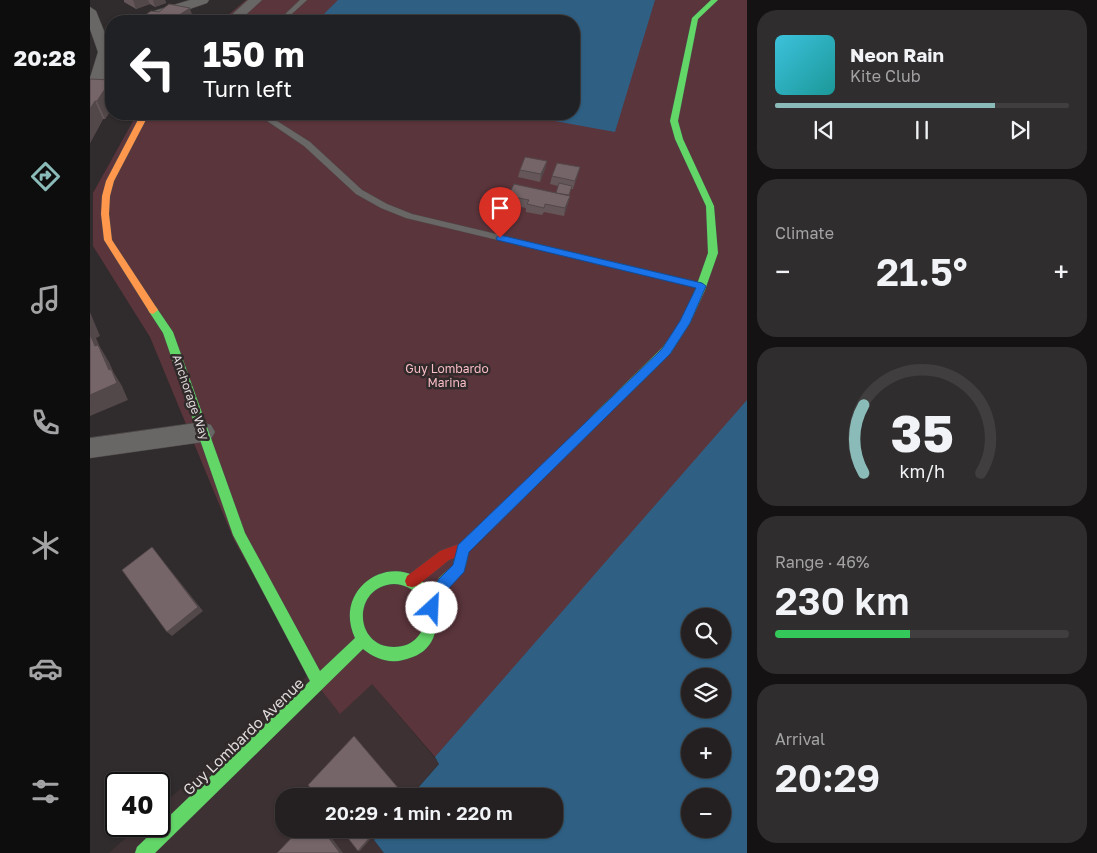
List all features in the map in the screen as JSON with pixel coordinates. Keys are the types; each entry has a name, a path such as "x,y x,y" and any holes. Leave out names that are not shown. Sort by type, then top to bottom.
{"street":[{"path":"157,15 203,0"},
{"path":"238,15 256,0"},
{"path":"412,582 445,555 463,549 666,351 685,323 702,286 713,253 710,206 679,140 674,121 695,18 715,0"},
{"path":"90,11 105,42"},
{"path":"99,83 105,60"},
{"name":"Anchorage Way","path":"142,120 110,182 106,196 105,214 108,240 168,332 239,535 319,683"},
{"path":"90,448 203,432"},
{"path":"432,608 444,583 459,568 463,549"},
{"path":"388,578 400,578 412,582 423,589 429,598 432,608 433,619 430,630 423,641 413,650 400,654 386,654 373,649 364,640 357,628 358,602 375,583 388,578"},
{"name":"Guy Lombardo Avenue","path":"144,853 364,640"}],"lane":[{"path":"288,15 304,0"},
{"path":"270,120 308,144 359,192 384,206 409,216 702,286"}],"shaded area":[{"path":"309,674 372,684 439,763 418,788 275,788 275,838 376,838 374,840 384,853 109,853 127,837 170,837 170,798"}],"green space":[{"name":"Guy Lombardo Marina","path":"246,0 747,0 747,436 445,760 435,757 372,684 340,714 309,674 234,540 150,337 93,246 93,193 134,120 580,120 580,15 228,15"}],"water":[{"path":"338,0 655,0 615,132 549,120 580,120 580,15 323,15"},
{"path":"747,400 747,853 384,853 374,840 376,838 563,838 563,788 418,788 439,764 435,757"}],"building":[{"path":"169,4 190,8 179,15 145,15 151,11 159,12"},
{"path":"90,79 105,80 105,89 90,109"},
{"path":"525,157 547,161 541,174 520,170"},
{"path":"557,163 580,167 575,181 552,176"},
{"path":"559,183 572,186 569,195 556,193"},
{"path":"514,184 570,196 565,208 545,204 544,208 527,204 529,200 508,196"},
{"path":"90,334 95,346 98,345 117,383 90,395"},
{"path":"152,547 198,607 167,632 122,570"},
{"path":"354,736 398,788 310,788 308,785"},
{"path":"291,838 329,838 340,853 277,853"},
{"path":"348,838 369,838 358,851"}],"traffic: fast":[{"path":"594,421 666,351 685,323 700,290 713,253 710,206 679,139 674,121 695,18 715,0"},
{"path":"153,310 168,332 239,535 319,683"},
{"path":"432,608 444,583 459,568 463,549"},
{"path":"387,578 401,578 415,584 426,595 432,609 432,616 429,631 421,643 401,654 387,654 373,648 362,637 356,623 356,609 362,595 373,584 387,578"},
{"path":"143,853 363,640"}],"traffic: slow":[{"path":"142,120 110,181 106,196 105,214 108,240 153,310"}],"traffic: jam":[{"path":"412,581 445,555 463,549 594,421"}],"route":[{"path":"432,608 444,583 459,568 463,549 666,351 685,323 702,286 500,238"}]}
